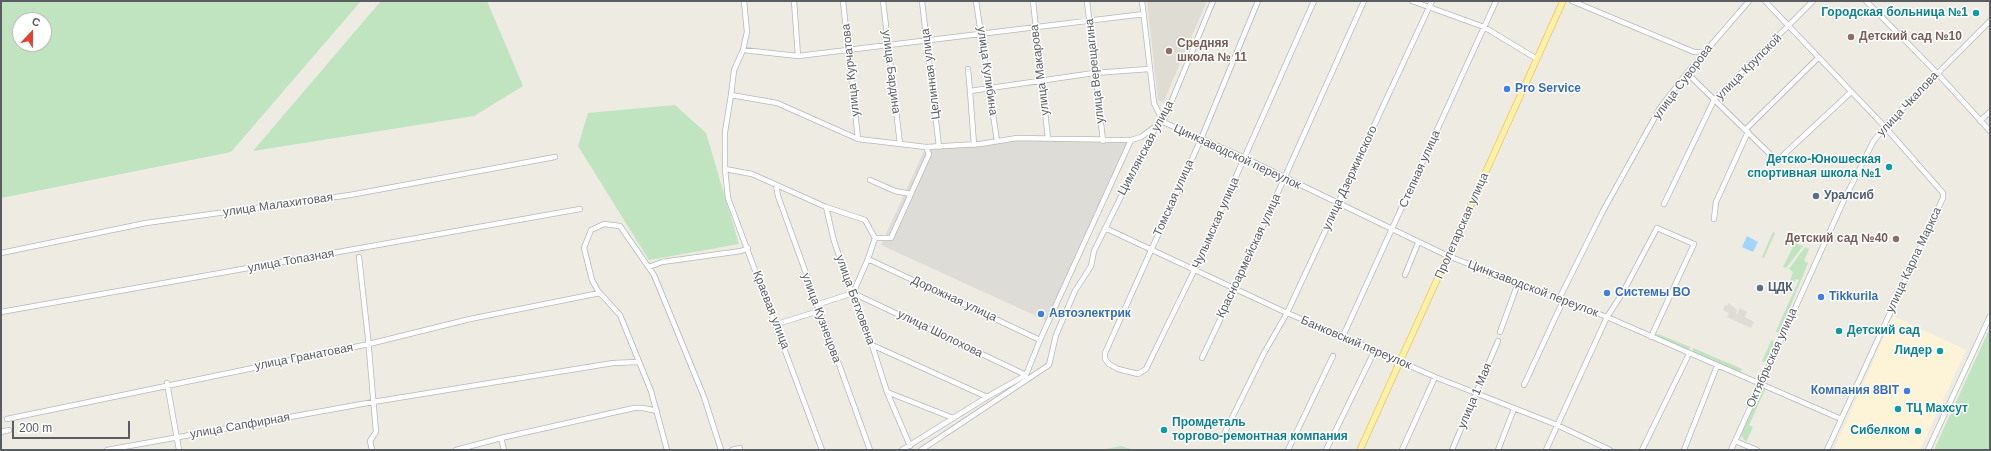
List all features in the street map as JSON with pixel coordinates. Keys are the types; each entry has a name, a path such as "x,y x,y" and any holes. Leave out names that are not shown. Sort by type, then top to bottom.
{"main road":[{"name":"Пролетарская улица","path":"1360,450 1563,1"}],"street":[{"name":"Краевая улица","path":"744,1 746,32 743,50 734,70 725,132 725,169 728,198 777,324 822,450"},
{"path":"794,1 798,56"},
{"name":"улица Курчатова","path":"843,1 858,139"},
{"name":"улица Бардина","path":"883,1 900,144"},
{"name":"Целинная улица","path":"922,1 939,147"},
{"name":"улица Кулибина","path":"976,1 997,141"},
{"name":"улица Макарова","path":"1033,1 1048,139"},
{"name":"улица Верещагина","path":"1087,1 1094,73 1103,141"},
{"path":"1142,1 1154,103 1162,122"},
{"name":"Цимлянская улица","path":"921,450 1049,365 1056,336 1075,291 1091,266 1094,251 1156,126 1162,122 1214,1"},
{"name":"Томская улица","path":"1138,374 1109,364 1105,359 1105,352 1201,139 1258,1"},
{"name":"Чулымская улица","path":"1138,374 1146,369 1194,272 1314,1"},
{"name":"Красноармейская улица","path":"1202,358 1364,1"},
{"path":"1412,1 1484,26 1537,59"},
{"name":"улица Дзержинского","path":"1225,432 1264,353 1287,313 1432,1"},
{"name":"Степная улица","path":"1343,336 1496,1"},
{"path":"1572,1 1694,52 1705,52"},
{"name":"улица Суворова","path":"1524,385 1561,300 1603,211 1660,108 1694,64 1749,1"},
{"path":"1765,1 1885,127"},
{"name":"улица Крупской","path":"1664,204 1714,100 1789,27 1813,1"},
{"path":"1866,1 1938,74 1990,131"},
{"path":"743,50 798,56 1144,14"},
{"name":"улица Чкалова","path":"1844,200 1869,149 1885,127 1990,21"},
{"path":"1694,52 1694,64"},
{"path":"1714,219 1716,202 1746,131 1818,58"},
{"path":"968,69 974,145"},
{"path":"970,91 1042,82 1094,73 1150,69"},
{"path":"1687,73 1777,161 1851,92"},
{"path":"731,95 777,103 858,139 889,144 926,147 974,145 1017,138 1103,141 1131,140 1140,137 1156,126"},
{"path":"1980,121 1990,112"},
{"name":"Цинкзаводской переулок","path":"1162,122 1245,158 1418,243 1607,317 1841,419"},
{"name":"улица Карла Маркса","path":"1827,450 1943,198 1943,193 1935,182 1885,127"},
{"path":"902,450 987,397 1026,375 1040,340 1131,140"},
{"path":"875,238 890,238 929,154 926,147"},
{"name":"улица Малахитовая","path":"1,253 146,223 350,195 555,157"},
{"path":"725,169 752,174 826,207 865,220 875,238 868,259 853,293 816,306"},
{"path":"870,180 895,191 911,194"},
{"name":"улица Кузнецова","path":"776,185 778,196 816,306 870,450"},
{"name":"Октябрьская улица","path":"1731,450 1844,200"},
{"name":"улица Бетховена","path":"826,207 834,241 872,345 887,392 910,446"},
{"name":"улица Топазная","path":"1,312 580,209"},
{"path":"667,450 657,411 620,315 600,293 592,280 584,248 591,230 604,224 620,226 654,275 704,397 721,450"},
{"name":"Банковский переулок","path":"1105,228 1234,290 1435,377 1557,425 1610,450"},
{"path":"1546,450 1607,317 1622,294 1658,228 1694,244 1651,337"},
{"path":"1405,275 1418,243"},
{"path":"649,267 662,262 741,251 748,248"},
{"path":"359,257 369,344 376,432 370,442 372,450"},
{"name":"Дорожная улица","path":"868,259 1040,340"},
{"path":"1500,332 1518,283"},
{"name":"улица Гранатовая","path":"7,419 167,384 369,344 441,325 600,293"},
{"name":"улица Шолохова","path":"853,293 1026,375"},
{"path":"777,324 819,311"},
{"path":"1928,450 1990,316"},
{"name":"улица 1 Мая","path":"1452,450 1498,341"},
{"path":"872,345 987,397"},
{"path":"1326,450 1375,350"},
{"path":"1642,450 1689,354"},
{"path":"1288,450 1333,356"},
{"name":"улица Сапфирная","path":"107,450 373,402 613,362 639,362"},
{"path":"1684,450 1718,366"},
{"path":"1402,450 1435,377"},
{"path":"167,384 179,450"},
{"path":"887,392 953,418"},
{"path":"456,450 501,438 634,408 657,411"},
{"path":"1498,450 1514,409"},
{"path":"1,432 8,430"},
{"path":"501,438 504,450"},
{"path":"1735,441 1757,450"},
{"path":"732,450 740,448"}],"shaded area":[{"name":"Средняя школа № 11","path":"1147,1 1207,1 1163,103 1158,100"},
{"path":"1017,139 1127,143 1047,321 881,245 924,151 990,144"},
{"path":"1729,303 1737,310 1736,314 1740,308 1747,312 1745,317 1754,322 1751,328 1727,317 1729,313 1723,310 1725,305 1727,306"},
{"path":"1893,316 1966,350 1920,450 1834,450"}],"green space":[{"path":"1,1 361,1 231,152 1,198"},
{"path":"381,1 487,1 523,86 474,116 253,151"},
{"path":"675,105 706,133 739,244 649,260 578,146 588,113"},
{"path":"1773,232 1775,233 1764,258 1762,257"},
{"path":"1795,243 1803,246 1786,268 1783,267"},
{"path":"1805,247 1809,249 1804,261 1808,263 1779,334 1776,331 1799,280 1796,279 1794,282 1790,281 1793,272 1789,269"},
{"path":"1990,328 1990,450 1934,450"},
{"path":"1658,334 1690,347 1688,350 1653,335"},
{"path":"1772,339 1774,344 1766,361 1764,362 1762,361"},
{"path":"1693,348 1742,369 1738,373 1693,353"},
{"path":"1762,386 1766,388 1749,425 1753,427 1746,442 1741,435"},
{"path":"1121,446 1134,450 1100,450"}],"water":[{"path":"1747,236 1758,242 1753,252 1742,247"}],"place":[{"name":"Городская больница №1","path":"1976,13"},
{"name":"Детский сад №10","path":"1851,37"},
{"name":"Средняя школа № 11","path":"1169,51"},
{"name":"Pro Service","path":"1507,89"},
{"name":"Детско-Юношеская спортивная школа №1","path":"1889,167"},
{"name":"Уралсиб","path":"1816,196"},
{"name":"Детский сад №40","path":"1896,239"},
{"name":"ЦДК","path":"1760,288"},
{"name":"Системы ВО","path":"1607,293"},
{"name":"Tikkurila","path":"1821,297"},
{"name":"Автоэлектрик","path":"1041,314"},
{"name":"Детский сад","path":"1839,331"},
{"name":"Лидер","path":"1940,351"},
{"name":"Компания 8BIT","path":"1907,391"},
{"name":"ТЦ Махсут","path":"1898,409"},
{"name":"Промдеталь торгово-ремонтная компания","path":"1164,430"},
{"name":"Сибелком","path":"1918,431"}]}
